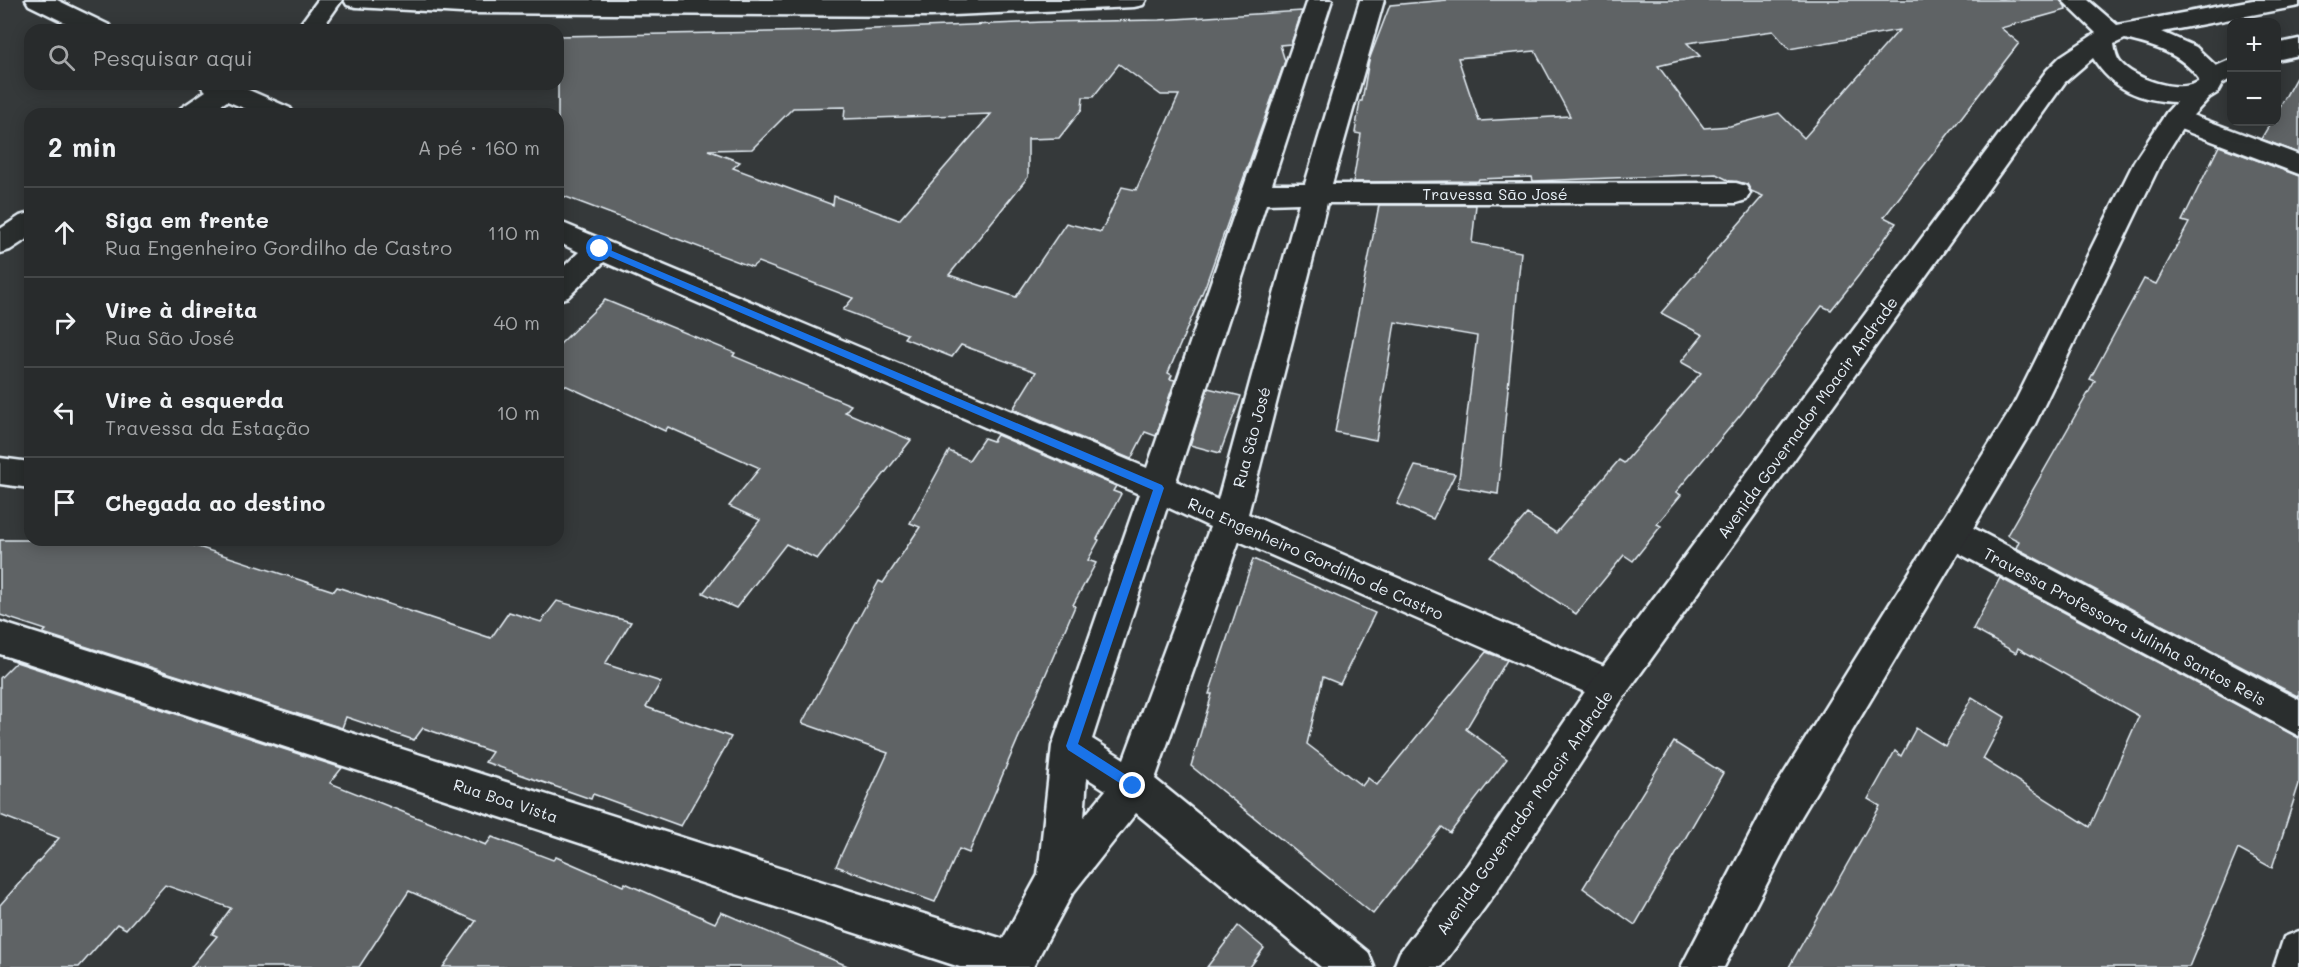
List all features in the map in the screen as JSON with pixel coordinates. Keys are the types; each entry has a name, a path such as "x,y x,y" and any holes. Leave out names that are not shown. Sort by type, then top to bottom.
{"street":[{"path":"38,0 88,24"},
{"path":"312,24 330,0"},
{"path":"356,0 461,6 932,9 1134,0"},
{"path":"461,6 492,0"},
{"name":"Rua São José","path":"1058,880 1071,746 1320,0"},
{"name":"Rua São José","path":"1011,965 1058,880 1133,786 1229,521 1316,193 1372,0"},
{"path":"2074,0 2113,36 2148,35 2170,43 2190,54 2204,66 2214,80"},
{"name":"Avenida Governador Moacir Andrade","path":"1415,967 1482,878 1610,686 2056,76 2070,62 2113,36 2292,0"},
{"path":"2113,36 2101,55 2109,67 2124,79 2167,94 2189,95 2214,80"},
{"path":"2281,51 2299,47"},
{"path":"1702,967 1787,804 2024,414 2148,162 2176,118 2214,80"},
{"path":"196,108 215,90"},
{"path":"239,90 260,93 275,108"},
{"path":"2176,118 2299,165"},
{"name":"Travessa São José","path":"1255,194 1736,192"},
{"path":"0,243 24,227"},
{"name":"Rua Engenheiro Gordilho de Castro","path":"564,234 1159,488 1229,521 1610,686"},
{"path":"564,283 600,249"},
{"path":"0,471 24,474"},
{"name":"Travessa Professora Julinha Santos Reis","path":"1952,533 2299,719"},
{"name":"Rua Boa Vista","path":"0,638 1011,965"},
{"path":"1071,746 1133,786 1353,967"},
{"path":"2295,967 2299,952"}],"building":[{"path":"1447,0 2060,0 2066,10 2001,28 2019,43 1884,217 1896,223 1859,275 1831,310 1822,306 1742,413 1676,492 1681,495 1657,524 1661,526 1633,561 1624,555 1576,614 1490,557 1527,514 1556,533 1619,460 1624,463 1701,373 1681,362 1703,335 1661,313 1763,196 1751,191 1747,184 1730,181 1716,174 1533,181 1532,177 1479,179 1478,181 1353,182 1361,134 1355,133 1360,101 1362,101 1369,60 1390,5","holes":["1899,30 1804,138 1779,113 1730,126 1704,128 1658,66 1700,56 1687,43 1773,31 1789,49","1535,51 1570,116 1479,121 1458,58"]},
{"path":"1302,11 1291,44 1280,45 1285,61 1206,284 1168,373 1172,375 1170,379 1175,380 1156,436 1145,432 1131,459 1013,409 1036,372 961,345 952,357 904,338 907,334 843,310 853,298 758,262 752,267 564,196 564,108 558,108 558,90 564,90 564,36 826,31 1043,22 1159,20","holes":["1119,64 1161,95 1179,95 1136,190 1122,187 1101,232 1066,223 1016,297 949,275 1028,177 1028,139 1059,138 1082,109 1083,97 1093,97","845,107 844,119 991,114 899,220 834,196 833,205 733,168 740,162 708,150 752,149 793,108"]},
{"path":"2299,72 2299,153 2261,139 2269,126 2281,126 2281,105"},
{"path":"2219,146 2299,176 2299,697 2016,548 2019,541 2007,535 2095,381 2090,379 2144,279 2156,284 2189,223 2182,221"},
{"path":"1379,205 1476,205 1472,243 1521,252 1498,494 1458,487 1477,336 1395,322 1376,440 1335,432"},
{"path":"605,300 735,353 733,356 851,405 845,412 911,440 817,559 786,544 736,608 703,593 760,520 729,506 760,468 668,427 665,431 564,385 564,340"},
{"path":"1208,388 1241,396 1220,453 1190,445"},
{"path":"997,435 1116,486 1113,491 1121,494 1088,560 1096,563 1073,605 1075,606 969,853 959,849 935,902 836,866 888,753 802,723 879,581 883,583 920,527 910,523 949,451 969,460 984,438 993,441"},
{"path":"1415,466 1455,474 1433,519 1397,504"},
{"path":"0,540 24,540 24,546 195,546 334,591 337,587 491,638 509,612 541,622 557,601 631,622 605,664 661,682 646,707 731,737 681,826 593,794 591,799 485,762 492,752 423,728 414,740 346,717 342,728 43,633 46,630 0,615"},
{"path":"1253,559 1375,613 1340,684 1323,677 1307,744 1362,786 1368,778 1377,785 1486,652 1507,660 1466,729 1507,759 1450,833 1442,827 1373,914 1191,766 1212,694 1209,694"},
{"path":"2000,578 2299,738 2299,784 2272,868 2238,849 2189,967 1789,967 1880,806 1868,799 1895,751 1901,756 1916,728 1945,746 1972,697 2005,717 1983,759 2090,827 2139,716 2018,648 2016,653 1973,629"},
{"path":"16,662 342,768 330,783 486,845 492,837 553,860 556,857 623,886 625,883 715,923 721,912 850,967 443,967 476,921 409,891 359,967 191,967 217,936 212,934 231,908 165,885 126,929 117,924 79,967 0,967 0,905 59,838 0,815 0,678"},
{"path":"1674,742 1723,773 1635,925 1583,888"},
{"path":"1238,926 1264,948 1250,967 1207,967"}],"route":[{"path":"600,249 1159,488 1071,746 1133,786"}]}
